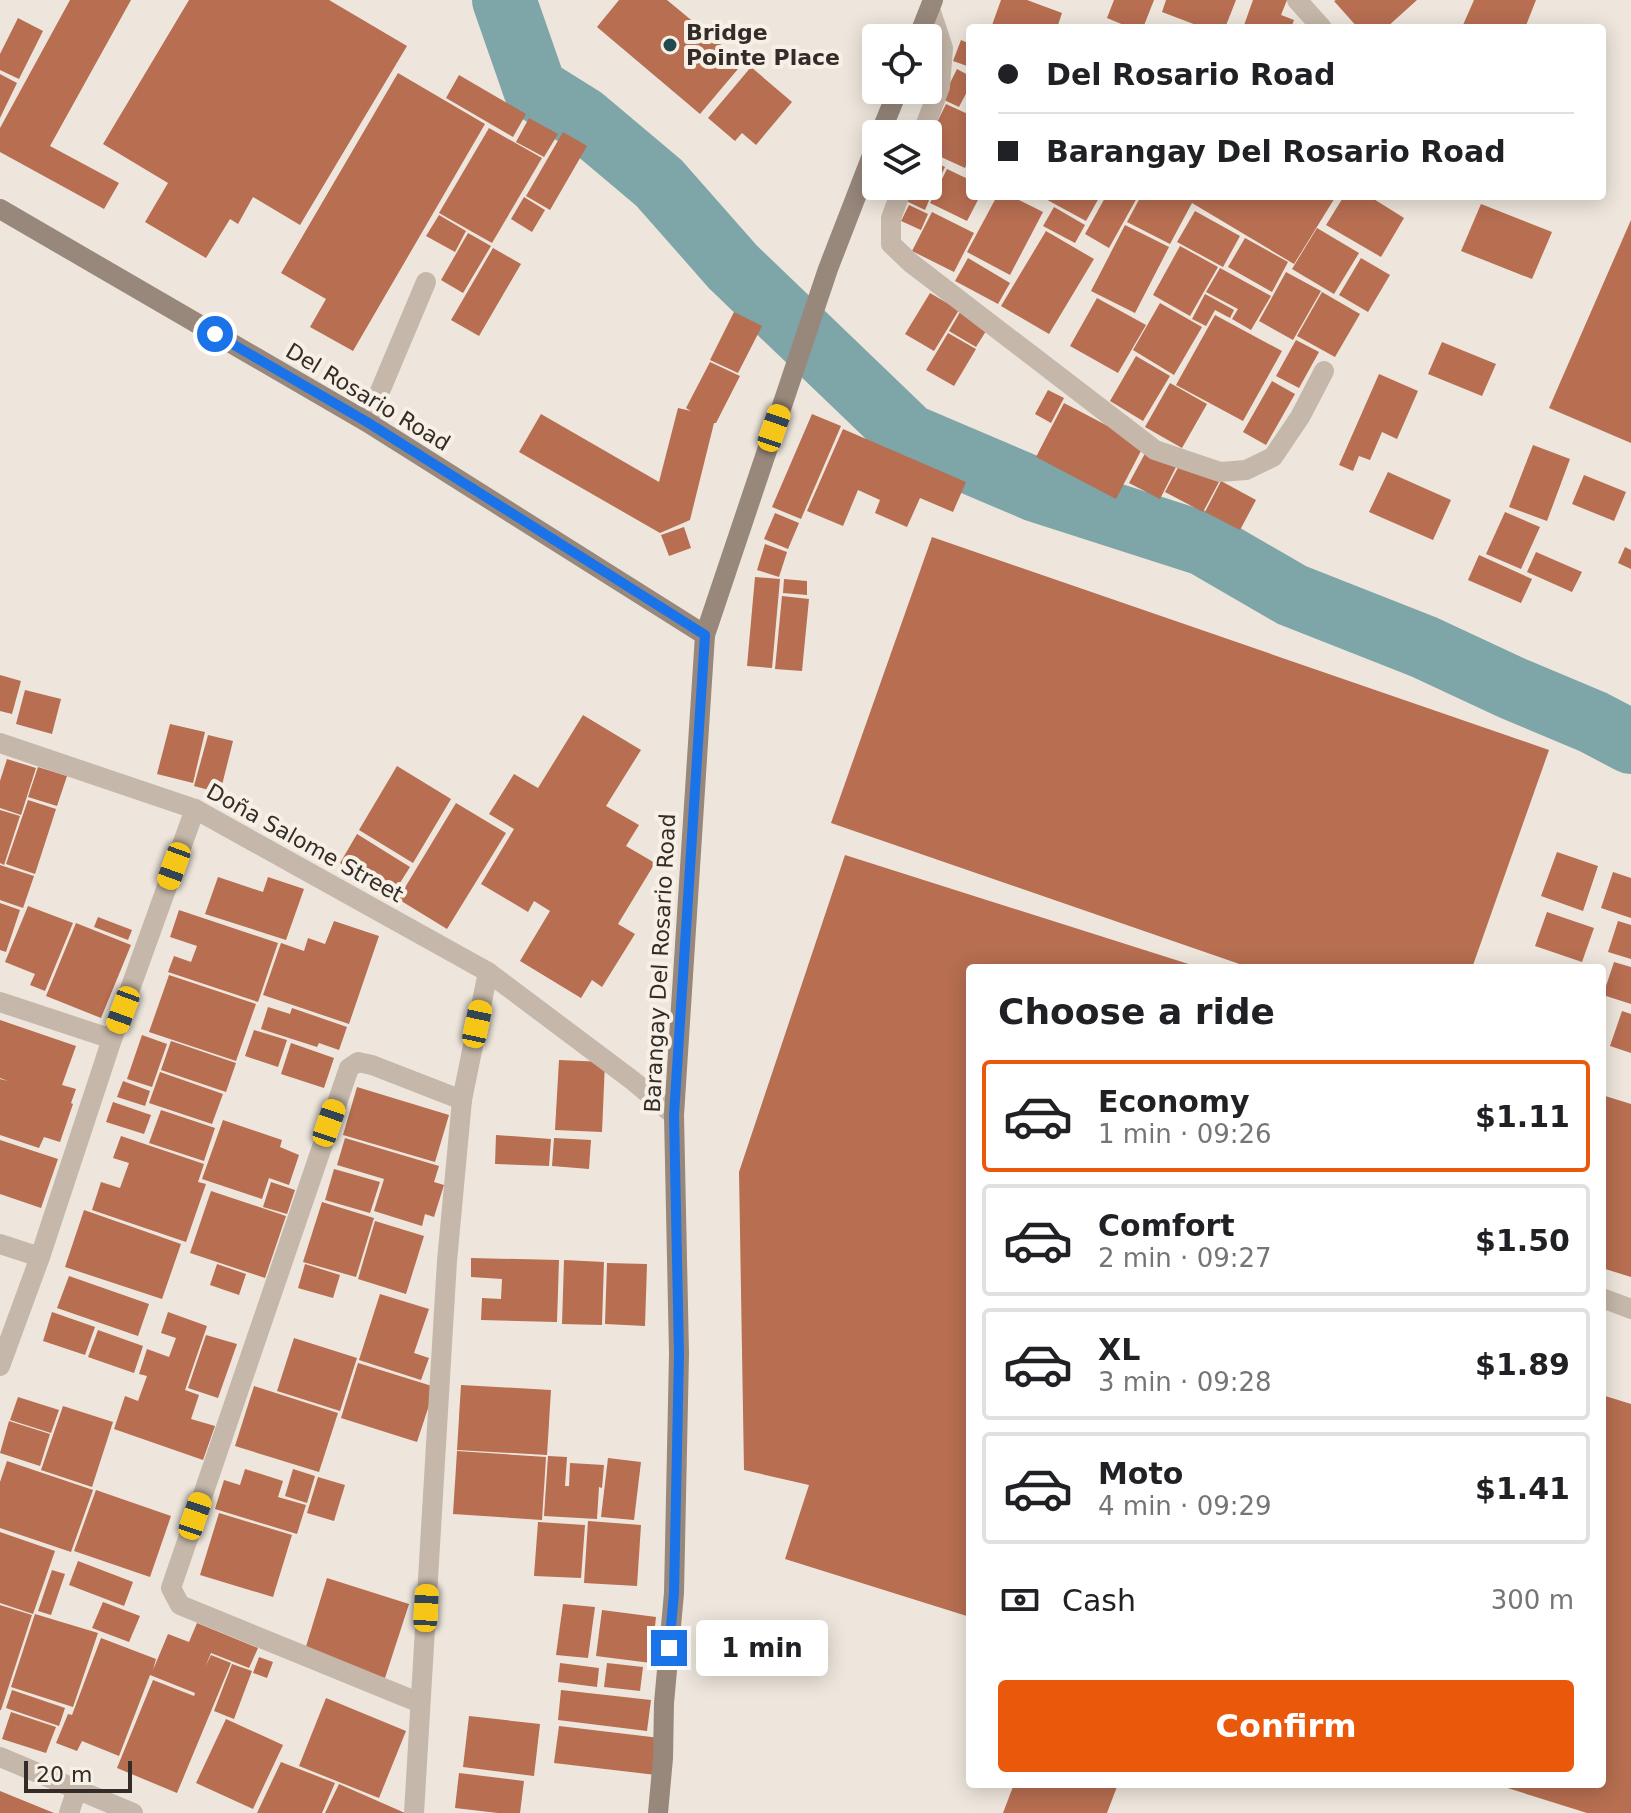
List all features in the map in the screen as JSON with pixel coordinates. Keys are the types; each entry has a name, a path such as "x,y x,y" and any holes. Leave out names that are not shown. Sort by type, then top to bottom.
{"main road":[{"path":"921,24 925,3"},
{"name":"Barangay Del Rosario Road","path":"658,1813 674,1593 679,1370 674,1115 705,635 828,269 862,181"},
{"name":"Del Rosario Road","path":"0,209 367,422 705,635"}],"street":[{"path":"1297,0 1318,24"},
{"path":"925,3 943,48 940,87 927,120"},
{"path":"898,200 891,218 891,244 922,272 1155,450 1220,472 1246,470 1273,457 1300,417 1324,371"},
{"path":"367,422 426,282"},
{"name":"Doña Salome Street","path":"0,743 195,809 488,972 674,1115"},
{"path":"0,1366 195,809"},
{"path":"414,1813 447,1261 462,1100 488,972"},
{"path":"0,1002 112,1039"},
{"path":"420,1703 180,1605 171,1588 349,1068 358,1062 372,1065 462,1100"},
{"path":"0,1244 40,1257"},
{"path":"1606,1300 1631,1309"},
{"path":"0,1757 133,1813"},
{"path":"69,1813 77,1789"}],"building":[{"path":"70,0 131,0 50,146 119,183 104,209 0,152 0,128"},
{"path":"189,0 329,0 407,46 300,225 253,197 238,224 230,219 206,258 145,222 168,183 103,144"},
{"name":"Bridge Pointe Place","path":"619,0 667,0 743,63 700,114 597,27"},
{"path":"1001,0 1027,0 1062,13 1058,24 992,24"},
{"path":"1114,0 1154,0 1145,24 1121,24 1107,18"},
{"path":"1166,0 1236,0 1227,24 1194,24 1162,12"},
{"path":"1253,0 1287,0 1281,15 1294,20 1292,24 1244,24"},
{"path":"1417,0 1390,24 1354,24 1334,1"},
{"path":"1474,0 1536,0 1527,24 1463,24"},
{"path":"18,18 43,31 19,79 0,70 0,54"},
{"path":"961,40 966,42 966,66 953,61"},
{"path":"751,67 792,102 756,145 742,133 735,141 708,118"},
{"path":"957,69 966,74 966,94 959,107 942,99"},
{"path":"398,73 485,124 353,351 310,327 326,299 281,273"},
{"path":"0,74 17,83 0,118"},
{"path":"459,75 526,114 513,137 446,98"},
{"path":"946,104 966,113 965,168 942,157 942,120 938,120"},
{"path":"529,118 558,134 544,157 516,142"},
{"path":"489,128 542,158 492,243 439,213"},
{"path":"563,132 587,146 550,210 526,196"},
{"path":"947,169 966,178 966,200 978,200 967,221 930,203 932,200 942,200 942,179"},
{"path":"524,197 545,210 532,232 511,219"},
{"path":"904,200 929,200 925,210"},
{"path":"995,200 1019,200 1043,212 1010,275 967,252"},
{"path":"1047,200 1098,200 1086,221"},
{"path":"1104,200 1136,200 1109,248 1085,234"},
{"path":"1139,200 1334,200 1294,264 1192,203 1170,244 1127,222"},
{"path":"1342,200 1375,200 1404,218 1381,257 1326,225"},
{"path":"1481,204 1552,232 1532,279 1461,251"},
{"path":"909,205 928,214 921,230 901,221"},
{"path":"1054,207 1085,225 1075,243 1043,226"},
{"path":"1195,211 1240,236 1223,267 1177,242"},
{"path":"932,212 974,233 954,272 912,251"},
{"path":"439,215 466,231 455,252 426,236"},
{"path":"1631,220 1631,443 1549,408"},
{"path":"1125,225 1169,247 1135,313 1091,291"},
{"path":"1317,228 1359,253 1334,294 1292,269"},
{"path":"1046,231 1094,259 1049,334 1001,306"},
{"path":"468,233 491,246 463,293 441,280"},
{"path":"1245,238 1288,262 1272,292 1228,267"},
{"path":"1180,246 1218,267 1190,316 1153,295"},
{"path":"493,248 521,264 479,336 451,320"},
{"path":"968,258 1010,283 998,304 955,281"},
{"path":"1361,258 1390,275 1368,312 1339,295"},
{"path":"1220,268 1271,296 1251,330 1232,319 1238,309 1206,292"},
{"path":"1286,272 1321,291 1293,340 1259,321"},
{"path":"1322,292 1360,314 1335,357 1297,336"},
{"path":"930,293 959,310 934,351 905,334"},
{"path":"1205,294 1234,310 1230,318 1215,310 1206,326 1192,319"},
{"path":"1097,298 1146,325 1118,373 1070,346"},
{"path":"1160,303 1202,327 1174,375 1133,350"},
{"path":"734,312 762,326 738,373 710,360"},
{"path":"960,312 988,328 976,347 949,331"},
{"path":"1215,315 1282,351 1243,421 1176,385"},
{"path":"948,333 976,349 954,386 926,370"},
{"path":"1296,340 1319,352 1299,388 1276,376"},
{"path":"1442,342 1496,364 1482,396 1428,374"},
{"path":"1136,356 1170,376 1143,421 1110,401"},
{"path":"710,362 740,376 714,423 690,520 660,533 519,452 541,414 659,482 678,408 691,411 686,408"},
{"path":"1379,374 1418,391 1397,439 1382,432 1370,460 1359,456 1353,471 1339,465"},
{"path":"1272,381 1295,394 1266,445 1243,432"},
{"path":"1170,383 1207,404 1182,448 1145,427"},
{"path":"1048,390 1064,398 1051,423 1035,414"},
{"path":"1064,403 1144,445 1116,499 1036,457"},
{"path":"812,414 841,426 801,519 772,507"},
{"path":"843,429 966,482 953,512 920,498 907,527 875,513 880,500 858,490 843,526 807,511"},
{"path":"1533,445 1570,459 1547,521 1509,507"},
{"path":"1148,448 1178,463 1160,499 1129,483"},
{"path":"1182,460 1220,480 1203,512 1165,492"},
{"path":"1388,472 1451,500 1433,540 1369,512"},
{"path":"1584,475 1626,492 1614,521 1572,504"},
{"path":"1221,481 1256,500 1240,530 1205,512"},
{"path":"1505,512 1540,527 1521,569 1486,554"},
{"path":"775,513 799,523 788,549 764,539"},
{"path":"684,527 691,548 669,556 661,535"},
{"path":"932,537 1549,750 1473,964 1239,964 831,823"},
{"path":"765,544 787,552 779,577 757,570"},
{"path":"1625,547 1631,550 1631,569 1618,563"},
{"path":"1536,552 1582,572 1572,592 1527,572"},
{"path":"1479,555 1532,579 1521,603 1468,580"},
{"path":"755,577 780,579 772,668 747,666"},
{"path":"784,579 807,581 807,595 783,593"},
{"path":"782,596 809,599 802,671 775,669"},
{"path":"0,675 21,681 12,714 0,711"},
{"path":"25,690 61,699 52,734 16,724"},
{"path":"583,715 641,750 606,806 639,825 626,846 655,863 618,924 635,934 602,987 592,980 581,998 520,961 550,911 534,901 528,912 481,884 514,829 489,814 514,774 538,788"},
{"path":"170,724 205,732 193,783 157,774"},
{"path":"208,735 233,741 220,793 194,786"},
{"path":"7,759 36,768 21,815 0,808 0,781"},
{"path":"397,766 451,799 413,863 359,830"},
{"path":"38,767 67,776 57,806 28,797"},
{"path":"28,800 56,809 35,874 6,864"},
{"path":"456,803 506,833 447,929 398,899"},
{"path":"0,810 20,816 4,865 0,863"},
{"path":"357,834 410,867 393,894 340,863"},
{"path":"1557,852 1598,866 1583,911 1541,896"},
{"path":"845,855 1189,964 966,964 966,1616 785,1559 809,1485 744,1470 739,1172"},
{"path":"0,865 34,876 23,908 0,900"},
{"path":"1613,872 1631,878 1631,918 1601,908"},
{"path":"218,877 263,892 268,877 304,889 286,940 205,914"},
{"path":"0,903 20,910 6,952 0,950"},
{"path":"28,906 73,923 45,991 30,985 35,974 5,962"},
{"path":"179,910 278,943 258,1002 168,972 174,956 191,962 197,946 170,937"},
{"path":"1547,912 1594,928 1582,962 1535,946"},
{"path":"98,917 132,930 128,940 94,927"},
{"path":"334,921 379,936 349,1024 263,995 281,943 304,951 308,938 325,944"},
{"path":"1618,921 1631,925 1631,959 1608,952"},
{"path":"76,923 131,945 101,1018 46,996"},
{"path":"1614,962 1631,967 1631,1004 1606,996"},
{"path":"169,975 256,1004 236,1061 149,1032"},
{"path":"268,1007 290,1014 292,1008 347,1027 339,1050 319,1043 317,1047 261,1029"},
{"path":"1622,1011 1631,1014 1631,1053 1610,1046"},
{"path":"0,1020 76,1046 62,1085 76,1089 60,1142 44,1137 39,1148 0,1135 0,1079 8,1081 0,1078"},
{"path":"254,1030 287,1040 278,1067 245,1056"},
{"path":"142,1035 167,1044 152,1087 127,1079"},
{"path":"171,1041 236,1063 226,1092 161,1070"},
{"path":"291,1043 334,1058 324,1088 281,1074"},
{"path":"559,1060 605,1062 602,1132 555,1130"},
{"path":"160,1072 223,1094 212,1124 149,1103"},
{"path":"123,1081 150,1091 145,1106 117,1097"},
{"path":"357,1087 449,1115 435,1162 343,1135"},
{"path":"1606,1096 1631,1104 1631,1277 1606,1269"},
{"path":"113,1102 151,1115 144,1134 106,1122"},
{"path":"161,1110 215,1128 204,1161 149,1143"},
{"path":"223,1120 282,1140 280,1147 299,1155 289,1185 269,1178 262,1199 202,1179"},
{"path":"496,1135 551,1139 549,1166 495,1164"},
{"path":"121,1136 204,1164 198,1182 206,1184 186,1242 92,1210 101,1182 120,1188 129,1163 113,1158"},
{"path":"345,1138 439,1166 434,1182 444,1185 434,1217 425,1214 422,1226 374,1211 384,1179 337,1165"},
{"path":"554,1138 591,1140 589,1169 552,1166"},
{"path":"0,1140 58,1159 41,1208 0,1194"},
{"path":"334,1169 380,1182 370,1213 325,1200"},
{"path":"271,1182 295,1190 287,1214 263,1207"},
{"path":"211,1191 286,1216 265,1278 190,1253"},
{"path":"322,1202 374,1218 356,1277 303,1262"},
{"path":"84,1210 181,1244 162,1299 65,1267"},
{"path":"375,1221 424,1236 406,1294 358,1279"},
{"path":"471,1258 559,1260 557,1322 481,1320 482,1298 501,1299 502,1279 471,1277"},
{"path":"564,1260 604,1262 602,1325 562,1324"},
{"path":"607,1263 647,1264 645,1326 605,1324"},
{"path":"217,1264 246,1274 239,1295 210,1285"},
{"path":"305,1264 340,1275 333,1298 298,1288"},
{"path":"69,1276 149,1304 138,1336 57,1308"},
{"path":"380,1294 429,1309 414,1353 429,1358 421,1380 359,1360"},
{"path":"52,1312 95,1327 85,1355 43,1341"},
{"path":"168,1312 207,1326 185,1390 199,1395 191,1419 215,1426 203,1460 114,1429 125,1396 138,1401 147,1376 139,1374 147,1349 169,1357 176,1338 161,1333"},
{"path":"98,1330 143,1346 134,1373 88,1357"},
{"path":"206,1335 237,1344 218,1398 188,1388"},
{"path":"294,1338 357,1358 340,1411 277,1391"},
{"path":"358,1363 435,1387 417,1442 341,1418"},
{"path":"461,1385 551,1390 547,1455 457,1450"},
{"path":"254,1386 338,1413 319,1472 235,1446"},
{"path":"1606,1396 1631,1404 1631,1813 1587,1813 1508,1788 1606,1788"},
{"path":"18,1397 59,1410 51,1433 10,1420"},
{"path":"63,1406 113,1422 92,1487 41,1470"},
{"path":"9,1421 50,1434 40,1466 0,1453"},
{"path":"457,1451 546,1457 542,1520 453,1514"},
{"path":"548,1456 567,1457 565,1486 569,1486 570,1463 604,1465 597,1519 544,1516"},
{"path":"608,1458 641,1462 634,1520 601,1517"},
{"path":"7,1461 93,1490 71,1552 0,1528 0,1482"},
{"path":"245,1469 283,1481 278,1497 306,1505 297,1534 215,1509 224,1480 240,1485"},
{"path":"293,1469 315,1476 307,1503 285,1496"},
{"path":"318,1477 345,1485 334,1521 307,1513"},
{"path":"96,1490 171,1516 150,1577 74,1551"},
{"path":"219,1513 292,1535 273,1597 200,1575"},
{"path":"588,1521 641,1525 637,1586 584,1583"},
{"path":"538,1522 585,1525 581,1578 534,1576"},
{"path":"0,1532 55,1551 33,1614 0,1603"},
{"path":"78,1561 133,1582 124,1606 69,1585"},
{"path":"52,1570 65,1574 51,1615 38,1611"},
{"path":"327,1578 409,1604 385,1678 304,1653"},
{"path":"103,1602 140,1616 129,1642 92,1628"},
{"path":"563,1604 595,1607 588,1658 556,1655"},
{"path":"0,1605 32,1615 1,1710 0,1710"},
{"path":"602,1610 656,1617 651,1663 596,1656"},
{"path":"35,1614 98,1633 73,1707 11,1687"},
{"path":"197,1623 258,1648 249,1668 211,1653 205,1667 211,1655 231,1663 177,1793 117,1768 153,1680 194,1696 195,1693 150,1675 119,1756 82,1741 77,1751 56,1743 68,1714 72,1715 101,1638 156,1659 153,1670 168,1634 189,1642"},
{"path":"259,1657 273,1662 267,1678 253,1673"},
{"path":"560,1663 599,1668 597,1687 558,1682"},
{"path":"607,1663 643,1667 640,1691 604,1687"},
{"path":"232,1664 252,1671 234,1719 214,1711"},
{"path":"12,1690 65,1708 59,1726 6,1708"},
{"path":"561,1690 651,1700 647,1731 558,1720"},
{"path":"326,1698 406,1731 379,1798 299,1766"},
{"path":"11,1712 56,1727 46,1753 2,1739"},
{"path":"469,1716 540,1724 534,1776 463,1767"},
{"path":"226,1719 283,1745 253,1809 196,1783"},
{"path":"559,1726 660,1738 656,1775 554,1763"},
{"path":"281,1762 335,1783 322,1813 257,1813"},
{"path":"459,1773 524,1781 520,1813 455,1808"},
{"path":"339,1784 405,1813 325,1813"},
{"path":"1012,1788 1116,1788 1107,1813 1003,1813"},
{"path":"0,1791 54,1813 0,1813"}],"waterway":[{"path":"504,0 535,89 583,119 659,183 733,267 909,436 1036,490 1204,544 1292,595 1424,647 1631,742"}],"place":[{"name":"Bridge Pointe Place","path":"670,45"}],"route":[{"path":"215,334 367,422 705,635 674,1115 679,1354 674,1593 669,1648"}]}
